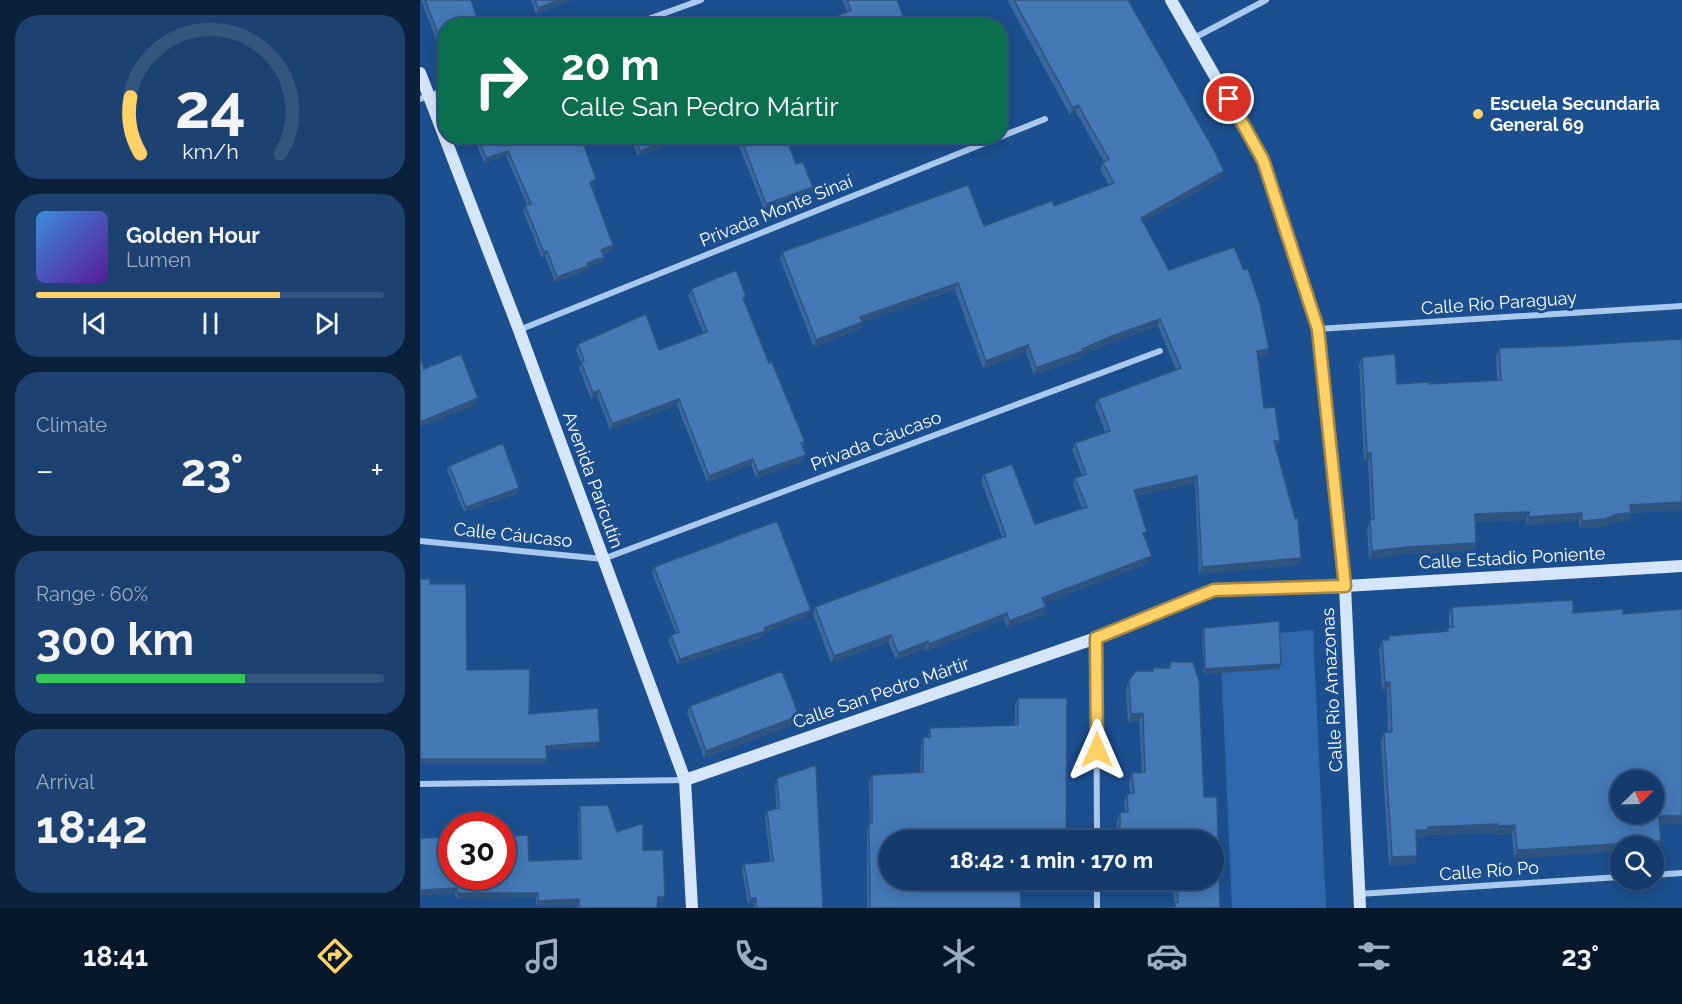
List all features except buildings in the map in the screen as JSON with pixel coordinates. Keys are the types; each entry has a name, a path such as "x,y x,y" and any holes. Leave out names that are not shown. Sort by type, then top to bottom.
{"street":[{"path":"651,18 701,0"},
{"name":"Calle Río Amazonas","path":"1172,0 1263,160 1318,329 1345,586 1360,908"},
{"path":"1194,38 1266,0"},
{"name":"Avenida Paricutín","path":"420,73 424,98 438,132"},
{"name":"Privada Monte Sinaí","path":"1008,134 1045,119"},
{"name":"Avenida Paricutín","path":"443,144 519,330 685,780 692,908"},
{"name":"Privada Monte Sinaí","path":"519,330 983,144"},
{"name":"Calle Río Paraguay","path":"1318,329 1682,306"},
{"name":"Privada Cáucaso","path":"603,559 1160,351"},
{"name":"Calle Cáucaso","path":"420,541 603,559"},
{"name":"Calle Estadio Poniente","path":"1345,586 1682,566"},
{"name":"Calle San Pedro Mártir","path":"420,784 685,780 1096,638 1214,590 1345,586"},
{"path":"1096,638 1097,830"},
{"path":"1664,874 1682,873"},
{"name":"Calle Río Po","path":"1359,894 1610,878"},
{"path":"1097,890 1097,908"}],"shaded area":[{"path":"1313,630 1326,908 1232,908 1220,638"}],"place":[{"name":"Escuela Secundaria General 69","path":"1478,114"}],"route":[{"path":"1097,750 1096,638 1214,590 1345,586 1318,329 1263,160 1229,99"}]}
